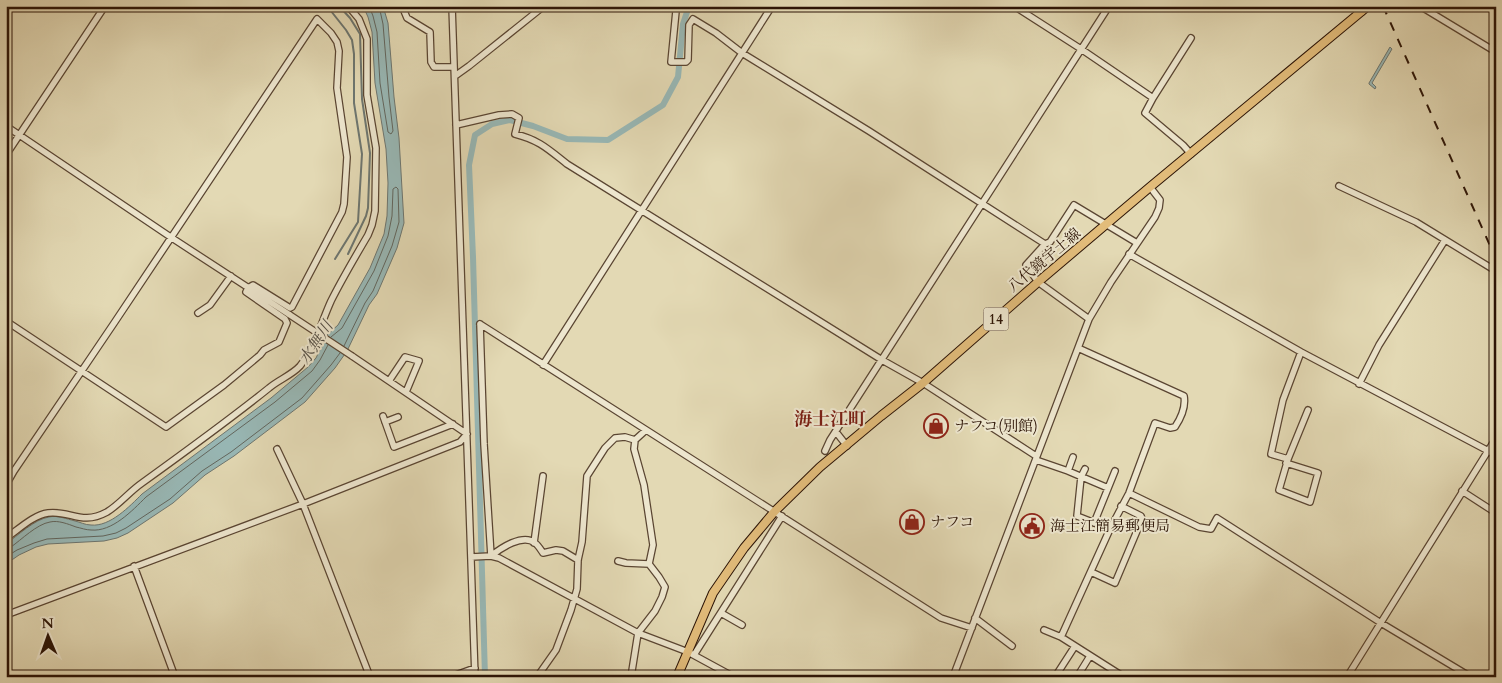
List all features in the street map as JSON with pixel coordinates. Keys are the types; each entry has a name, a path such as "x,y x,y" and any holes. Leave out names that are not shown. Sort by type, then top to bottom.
{"main road":[{"name":"八代鏡宇土線","path":"677,677 691,653 714,593 744,548 775,511 820,468 923,383 1038,282 1365,9"}],"street":[{"path":"6,155 105,6"},
{"path":"6,538 46,513 60,513 84,518 108,511 138,486 299,367 310,350 331,302 368,235 375,211 376,148 367,95 366,39 359,19 348,6"},
{"path":"402,6 407,18 430,32 434,67 454,67"},
{"path":"452,6 475,677"},
{"path":"455,76 544,6"},
{"path":"679,6 676,11 671,62 686,62 688,60 689,25 693,19 716,33 742,53 869,131 1045,244"},
{"path":"543,365 772,6"},
{"path":"1014,6 1153,98"},
{"path":"825,451 1109,6"},
{"path":"1353,6 1365,9"},
{"path":"1420,6 1496,52"},
{"path":"6,485 318,19 337,42 339,51 337,88 347,157 342,212 292,307 290,308 253,285 248,288"},
{"path":"1191,38 1145,113 1191,154"},
{"path":"456,125 499,115 512,114 519,118 515,134 531,138 540,143 568,164 882,360 923,383 1036,458 1108,488"},
{"path":"6,126 467,434"},
{"path":"1339,186 1416,222 1496,271"},
{"path":"953,677 1090,319 1159,208 1160,200 1150,187"},
{"path":"1090,319 1038,282 1026,265 1045,244 1050,242 1074,204 1137,243"},
{"path":"1359,384 1379,345 1445,240"},
{"path":"1129,254 1359,384 1496,455"},
{"path":"198,313 210,305 231,276"},
{"path":"6,321 166,428 224,385 264,350 279,342 287,323 285,319 246,292 248,288"},
{"path":"491,556 484,444 480,324 941,618 972,628"},
{"path":"1060,637 1129,492 1155,423 1170,428 1175,427 1185,407 1184,396 1078,348"},
{"path":"1301,352 1283,400 1271,454 1287,461 1318,473 1310,502 1278,490 1287,461 1308,410"},
{"path":"389,381 405,357 419,362 406,392"},
{"path":"398,417 384,419 394,447 453,424"},
{"path":"631,677 638,633 655,611 664,588 659,577 649,564 653,545 644,485 634,449 635,440 646,430"},
{"path":"836,432 847,446"},
{"path":"6,615 303,504 460,442 467,434"},
{"path":"537,677 556,650 577,589 578,560 582,542 587,476 605,448 615,438 625,437 635,440"},
{"path":"1347,677 1496,438"},
{"path":"277,449 303,504 370,677"},
{"path":"1068,471 1073,457"},
{"path":"1085,469 1081,476 1077,516 1110,529"},
{"path":"1094,523 1116,471"},
{"path":"534,543 543,476"},
{"path":"1462,491 1496,513"},
{"path":"1129,492 1200,528 1211,529 1217,518 1471,677"},
{"path":"1091,572 1115,583 1142,519 1141,516 1121,506"},
{"path":"691,653 721,614 782,516"},
{"path":"491,556 500,549 523,540 534,543 543,552 563,551 578,560"},
{"path":"471,557 491,556 499,558 638,633 691,653 734,677"},
{"path":"618,561 649,564"},
{"path":"134,566 175,677"},
{"path":"721,614 742,625"},
{"path":"975,618 1012,646"},
{"path":"1044,630 1060,637 1124,677"},
{"path":"1055,677 1075,646"},
{"path":"1077,677 1090,656"},
{"path":"450,677 475,668"}],"water":[{"path":"363,6 383,6 388,23 399,138 404,223 397,248 377,294 369,305 347,351 335,368 305,402 234,456 205,475 173,503 128,533 104,541 48,544 36,547 6,564 6,544 32,524 44,518 59,517 87,525 98,525 119,515 142,494 271,398 308,367 316,358 327,335 338,325 370,268 384,234 387,216 386,149 375,83 372,32"},
{"path":"1390,47 1392,49 1372,83 1376,87 1375,89 1369,83"}],"waterway":[{"path":"327,6 352,40 354,54 354,103 362,154 358,222 335,259"},
{"path":"339,6 350,18 360,34 362,99 370,153 368,208 348,254"},
{"path":"485,677 469,165 475,135 492,124 510,120 533,126 567,139 608,140 663,105 678,77 683,24 689,6"}],"railway":[{"path":"1383,6 1496,259"}],"place":[{"name":"ナフコ(別館)","path":"936,426"},
{"name":"ナフコ","path":"912,522"},
{"name":"海士江簡易郵便局","path":"1032,526"}],"district":[{"name":"海士江町","path":"830,419"}],"water label":[{"name":"水無川","path":"316,343"}]}
